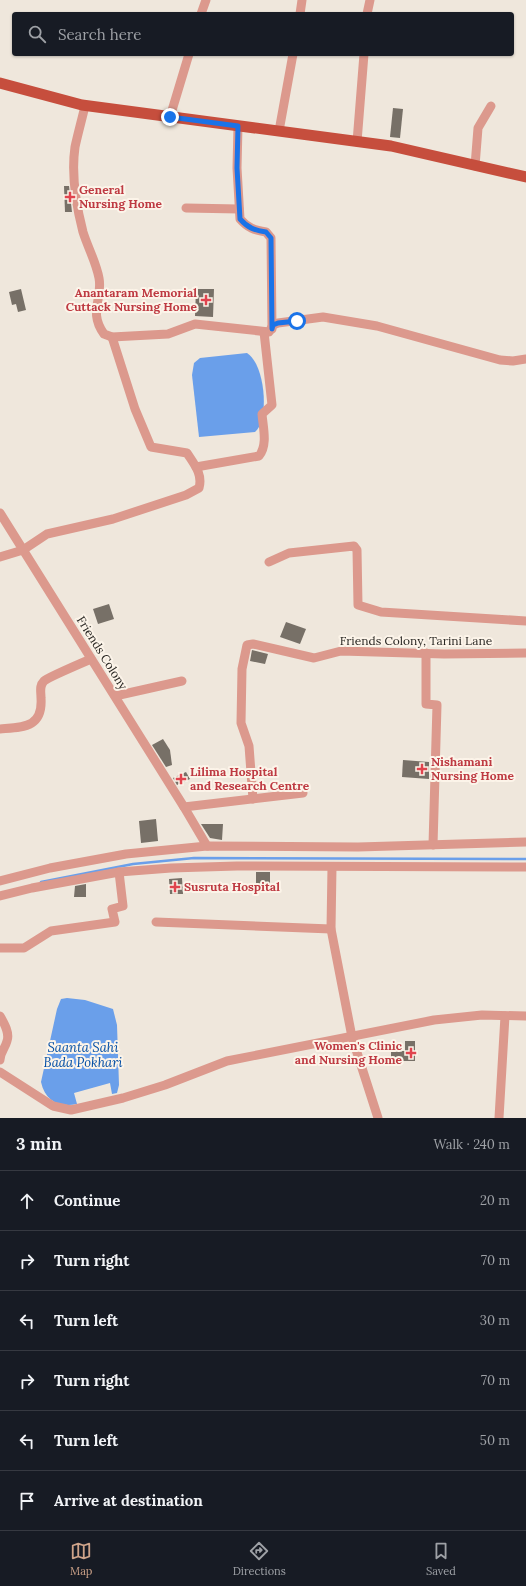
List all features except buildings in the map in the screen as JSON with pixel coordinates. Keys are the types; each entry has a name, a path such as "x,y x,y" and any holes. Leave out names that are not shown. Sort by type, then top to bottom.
{"main road":[{"path":"0,83 85,106 391,146 526,177"}],"street":[{"path":"202,12 206,0"},
{"path":"300,12 302,0"},
{"path":"367,12 370,0"},
{"path":"170,117 188,56"},
{"path":"279,131 293,56"},
{"path":"357,142 364,56"},
{"path":"85,106 75,148 75,189 84,234 94,257 100,280 95,310 96,319 104,334 112,337 168,334 195,324 268,331"},
{"path":"475,166 478,128 491,106"},
{"path":"196,467 259,456 264,447 262,414 272,405 268,331 271,238 266,232 252,230 240,219 237,168 238,126"},
{"path":"186,208 240,209"},
{"path":"268,331 273,325 278,323 323,317 377,326 500,360 513,361 526,359"},
{"path":"0,557 23,550 47,534 113,519 186,495 199,488 201,480 196,467 187,453 151,447 135,409 112,337"},
{"name":"Friends Colony","path":"0,513 207,846"},
{"path":"269,562 289,553 354,546 357,550 358,605 362,607 381,612 526,620"},
{"name":"Friends Colony, Tarini Lane","path":"253,799 249,746 241,723 242,669 247,645 253,644 314,658 341,651 526,653"},
{"path":"426,653 426,704 437,705 433,845"},
{"path":"0,729 27,726 38,719 40,713 40,687 45,679 92,659"},
{"path":"115,696 182,681"},
{"path":"184,807 303,793"},
{"path":"0,881 50,868 122,855 207,846 358,847 526,842"},
{"path":"0,896 32,888 119,872 171,868 237,866 526,868"},
{"path":"332,867 330,928 352,1037 378,1118"},
{"path":"0,948 24,948 51,931 115,922 112,909 123,906 119,872"},
{"path":"156,922 330,928"},
{"path":"0,1072 53,1106 71,1110 124,1098 165,1085 227,1061 434,1020 482,1015 526,1016"},
{"path":"0,1016 6,1027 8,1040 0,1053 0,1060"},
{"path":"500,1118 505,1016"}],"water":[{"path":"247,353 253,359 258,368 261,379 264,404 263,416 260,425 255,432 199,437 192,375 194,363 200,358"},
{"name":"Saanta Sahi Bada Pokhari","path":"67,998 85,1000 113,1009 117,1025 119,1085 117,1093 112,1094 110,1083 74,1093 77,1104 65,1105 54,1102 43,1089 41,1082 57,1009 61,999"}],"waterway":[{"path":"41,882 133,864 194,858 526,859"}],"place":[{"name":"General Nursing Home","path":"70,197"},
{"name":"Anantaram Memorial Cuttack Nursing Home","path":"206,300"},
{"name":"Nishamani Nursing Home","path":"422,769"},
{"name":"Lilima Hospital and Research Centre","path":"181,779"},
{"name":"Susruta Hospital","path":"175,887"},
{"name":"Women's Clinic and Nursing Home","path":"411,1053"}],"route":[{"path":"170,117 238,126 237,168 240,219 252,230 266,232 271,238 272,329 273,325 278,323 297,321"}]}
